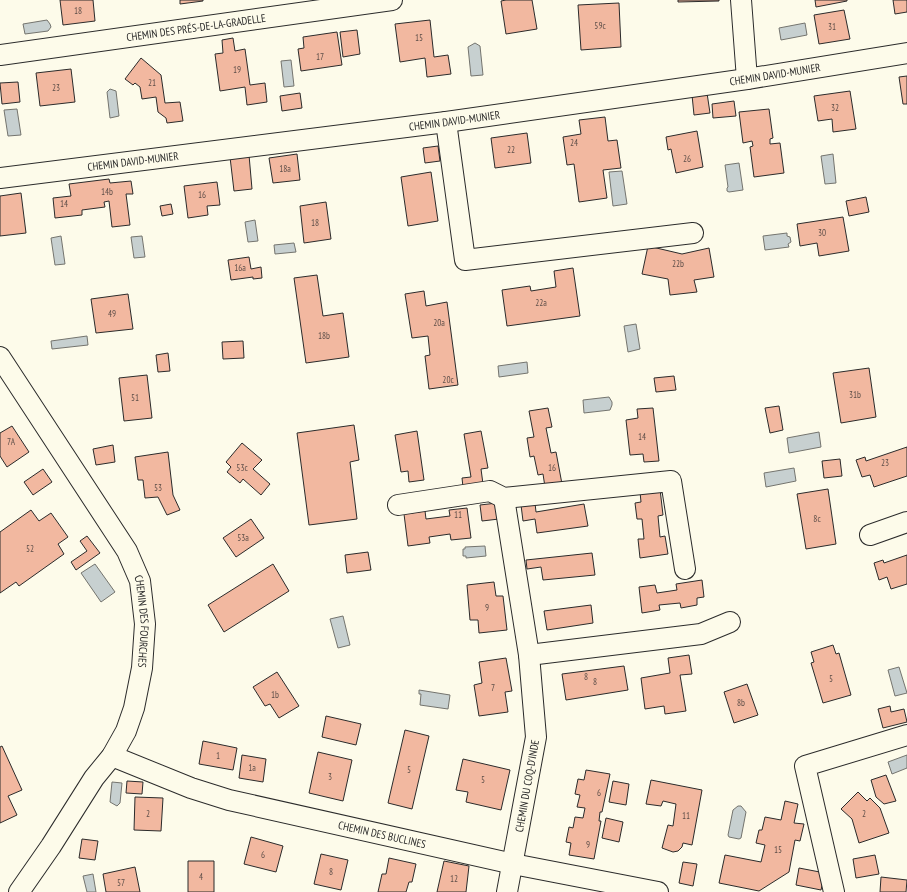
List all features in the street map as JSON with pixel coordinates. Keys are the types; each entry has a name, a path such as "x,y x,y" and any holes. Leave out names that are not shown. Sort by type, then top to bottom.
{"street":[{"name":"CHEMIN DES PRÉS-DE-LA-GRADELLE","path":"0,55 392,0"},
{"path":"741,0 747,79"},
{"name":"CHEMIN DAVID-MUNIER","path":"0,178 446,122 747,79 907,53"},
{"path":"446,122 465,260 693,233"},
{"name":"CHEMIN DES FOURCHES","path":"0,357 127,551 140,581 145,624 145,640 138,694 126,731 112,756 94,778 19,892"},
{"path":"398,505 490,491 504,498 671,481 685,569"},
{"name":"CHEMIN DU COQ-D'INDE","path":"504,498 529,655 536,737 507,892"},
{"path":"870,535 907,522"},
{"path":"529,655 701,634 730,622"},
{"path":"834,892 805,766 907,735"},
{"name":"CHEMIN DES BUCLINES","path":"112,756 191,788 229,800 455,852 658,892"}],"shaded area":[{"path":"47,20 51,27 48,31 25,34 23,24"},
{"path":"805,23 807,35 781,40 779,28"},
{"path":"475,43 480,46 483,75 471,76 468,47"},
{"path":"291,60 294,86 284,87 281,61"},
{"path":"110,89 116,91 119,116 110,118 107,92"},
{"path":"17,109 21,135 8,136 4,110"},
{"path":"833,154 836,183 825,184 821,156"},
{"path":"739,163 743,190 729,192 727,191 728,187 725,165"},
{"path":"622,171 627,204 613,206 609,172"},
{"path":"255,220 258,241 248,242 245,222"},
{"path":"787,233 787,236 790,237 791,242 788,244 789,247 765,250 763,236"},
{"path":"61,236 65,264 55,265 51,238"},
{"path":"142,236 145,257 134,258 131,237"},
{"path":"294,243 296,252 275,254 274,245"},
{"path":"636,324 640,349 628,352 624,326"},
{"path":"87,336 88,345 52,349 51,341"},
{"path":"527,362 528,373 499,377 498,366"},
{"path":"609,397 612,402 610,410 584,413 583,400"},
{"path":"819,432 821,447 789,453 787,438"},
{"path":"794,468 796,481 766,487 764,473"},
{"path":"485,546 486,556 466,558 466,556 463,556 463,549 465,549 465,547"},
{"path":"95,564 115,592 101,602 81,573"},
{"path":"343,616 350,645 338,648 330,619"},
{"path":"899,667 907,693 895,696 888,670"},
{"path":"419,690 450,695 448,709 420,705 421,694 419,694"},
{"path":"907,755 907,768 892,774 888,762"},
{"path":"112,782 122,783 120,803 117,806 110,802"},
{"path":"738,806 741,806 746,812 741,838 739,839 729,837 728,835 733,810"},
{"path":"93,874 96,892 87,892 83,876"}],"building":[{"path":"60,0 93,0 95,21 63,25"},
{"path":"180,0 203,0 203,1 180,4"},
{"path":"532,0 537,29 506,34 501,1"},
{"path":"678,0 719,0 719,1 678,2"},
{"path":"815,0 847,0 847,1 816,7"},
{"path":"893,0 907,0 907,12 895,14"},
{"path":"619,3 621,47 581,50 578,5"},
{"path":"844,10 850,39 819,44 814,15"},
{"path":"430,20 434,57 448,55 451,74 427,77 425,58 400,62 395,24"},
{"path":"357,30 360,54 343,57 340,32"},
{"path":"337,32 342,65 301,71 298,49 304,48 303,37"},
{"path":"233,38 235,51 245,49 250,85 265,83 267,102 247,105 245,87 220,91 215,54 223,53 222,40"},
{"path":"141,58 161,75 165,103 180,102 183,121 167,123 166,118 158,112 156,97 142,99 140,87 135,83 133,85 125,79"},
{"path":"71,69 75,102 40,106 36,73"},
{"path":"907,76 907,104 903,104 899,77"},
{"path":"18,82 20,102 2,104 0,83"},
{"path":"850,91 856,129 833,132 832,119 818,121 814,96"},
{"path":"300,93 302,108 282,111 280,96"},
{"path":"707,93 710,113 694,115 692,95"},
{"path":"734,101 736,116 713,118 712,104"},
{"path":"769,109 773,138 770,139 770,144 780,143 784,173 754,177 750,147 753,146 752,141 743,143 739,112"},
{"path":"605,117 608,141 617,140 621,168 603,170 607,198 579,202 574,164 567,165 563,137 581,134 579,120"},
{"path":"697,131 703,167 676,173 671,149 668,150 666,137"},
{"path":"527,133 531,163 495,168 491,138"},
{"path":"438,146 440,161 425,163 423,148"},
{"path":"297,154 300,180 273,183 269,158"},
{"path":"249,155 252,189 234,191 230,157"},
{"path":"431,172 438,221 408,226 401,177"},
{"path":"109,179 110,183 131,181 133,194 126,194 130,225 112,227 109,201 104,202 105,207 82,210 82,215 55,218 53,198 71,196 69,184"},
{"path":"217,182 220,205 207,206 208,215 188,218 184,186"},
{"path":"21,193 26,233 0,236 0,196"},
{"path":"866,197 869,212 849,216 846,201"},
{"path":"326,202 331,239 304,243 300,206"},
{"path":"171,204 173,214 162,216 160,206"},
{"path":"843,217 849,251 819,256 817,243 800,246 797,224"},
{"path":"648,246 682,254 709,248 714,277 694,280 697,292 670,295 668,279 642,274"},
{"path":"249,257 251,269 261,267 262,278 253,279 253,277 231,280 228,260"},
{"path":"573,268 580,316 507,326 502,290 530,286 531,291 556,287 554,271"},
{"path":"317,275 323,316 343,313 349,357 306,363 294,278"},
{"path":"424,291 426,306 447,302 458,385 429,389 425,356 430,355 428,336 412,338 405,294"},
{"path":"128,294 133,329 96,333 91,299"},
{"path":"243,341 244,358 223,359 222,342"},
{"path":"168,353 170,371 158,372 156,355"},
{"path":"869,368 876,417 841,423 833,373"},
{"path":"147,375 152,418 124,421 119,378"},
{"path":"674,376 676,390 656,392 654,378"},
{"path":"779,406 783,430 770,433 765,408"},
{"path":"548,408 552,427 546,428 551,453 556,452 562,484 545,487 543,474 538,475 534,456 530,457 527,438 534,437 529,411"},
{"path":"653,408 659,461 644,462 643,454 630,455 626,420 638,418 637,409"},
{"path":"354,425 359,460 350,462 357,519 309,525 297,433"},
{"path":"12,426 29,452 7,467 0,456 0,433"},
{"path":"417,431 424,480 409,482 408,471 401,472 395,435"},
{"path":"481,431 488,468 481,469 483,484 463,487 462,478 471,477 464,434"},
{"path":"242,443 262,460 253,469 270,484 261,495 243,479 240,483 227,472 231,467 226,462"},
{"path":"113,445 115,462 96,465 93,449"},
{"path":"907,447 907,476 874,487 870,475 862,477 856,460 865,457 866,461"},
{"path":"168,452 173,495 180,510 167,515 158,497 145,498 143,480 138,480 135,457"},
{"path":"840,459 842,476 824,478 822,461"},
{"path":"43,469 52,482 33,495 24,482"},
{"path":"660,489 663,515 658,516 660,537 665,536 668,554 640,558 638,539 644,539 642,519 637,519 635,503 641,502 640,492"},
{"path":"828,489 836,544 806,549 797,494"},
{"path":"497,503 499,519 482,521 480,505"},
{"path":"535,503 536,512 584,504 588,526 537,533 535,519 523,521 521,505"},
{"path":"467,508 471,538 451,540 450,534 429,537 430,543 408,546 404,514 425,511 426,519 450,516 449,510"},
{"path":"31,510 39,521 51,513 68,537 58,544 64,554 19,586 16,582 0,593 0,532"},
{"path":"251,519 264,538 236,557 223,538"},
{"path":"87,536 100,553 76,570 71,562 87,551 80,541"},
{"path":"368,552 371,570 347,573 345,555"},
{"path":"592,553 595,575 543,580 541,567 527,569 526,560"},
{"path":"907,555 907,584 891,589 887,577 879,580 874,563 883,560 884,563"},
{"path":"273,564 289,591 224,632 208,605"},
{"path":"702,580 704,597 697,598 697,605 681,608 680,603 659,605 660,610 642,613 639,587 655,585 657,593 677,590 676,584"},
{"path":"494,582 496,596 503,596 507,630 479,633 478,620 470,620 467,585"},
{"path":"591,605 593,623 547,630 544,611"},
{"path":"833,645 836,654 839,653 851,695 823,703 811,663 814,662 811,652"},
{"path":"689,655 692,674 680,675 686,711 665,714 664,706 645,709 641,678 670,673 668,658"},
{"path":"506,658 512,691 505,692 508,712 479,716 474,685 482,683 479,662"},
{"path":"624,666 628,690 566,700 562,674"},
{"path":"277,672 299,706 279,718 270,704 265,706 253,687"},
{"path":"747,684 758,715 734,723 724,692"},
{"path":"890,706 891,712 904,709 907,722 883,728 878,709"},
{"path":"326,716 361,724 356,745 322,737"},
{"path":"405,730 429,736 412,809 388,803"},
{"path":"203,741 237,748 233,770 199,764"},
{"path":"2,746 22,790 8,796 17,815 0,823 0,747"},
{"path":"318,752 352,760 343,801 309,793"},
{"path":"242,755 266,759 263,782 239,778"},
{"path":"463,759 510,770 501,810 466,802 468,792 456,790"},
{"path":"586,770 610,774 602,812 600,812 599,821 601,821 594,859 569,855 571,843 566,842 569,827 573,828 575,817 583,818 585,808 577,807 580,795 575,794 578,779 584,780"},
{"path":"886,775 896,801 884,804 876,797 871,780"},
{"path":"651,780 702,790 692,845 683,843 682,847 678,851 673,852 662,848 668,825 673,826 676,804 663,801 661,806 646,804"},
{"path":"127,781 143,782 142,794 126,793"},
{"path":"613,781 629,784 626,805 609,802"},
{"path":"858,792 867,801 870,798 880,808 889,833 859,843 852,819 841,809"},
{"path":"135,797 163,798 161,831 134,830"},
{"path":"785,801 798,804 794,823 804,824 800,841 795,840 789,872 759,891 719,883 725,855 761,862 765,845 756,843 759,830 762,830 765,817 781,820"},
{"path":"606,818 623,822 619,842 602,838"},
{"path":"251,837 283,846 276,872 244,864"},
{"path":"82,839 98,841 95,860 79,858"},
{"path":"321,854 348,860 341,890 314,884"},
{"path":"875,855 879,874 856,878 853,859"},
{"path":"389,858 416,864 412,882 409,882 406,892 378,892 382,874 386,874"},
{"path":"188,861 214,861 214,892 188,892"},
{"path":"444,861 469,866 466,892 437,892"},
{"path":"683,862 697,864 693,886 679,883"},
{"path":"135,867 140,892 106,892 103,874"},
{"path":"799,868 825,873 821,890 796,885"},
{"path":"881,877 907,880 906,892 880,892"}]}
